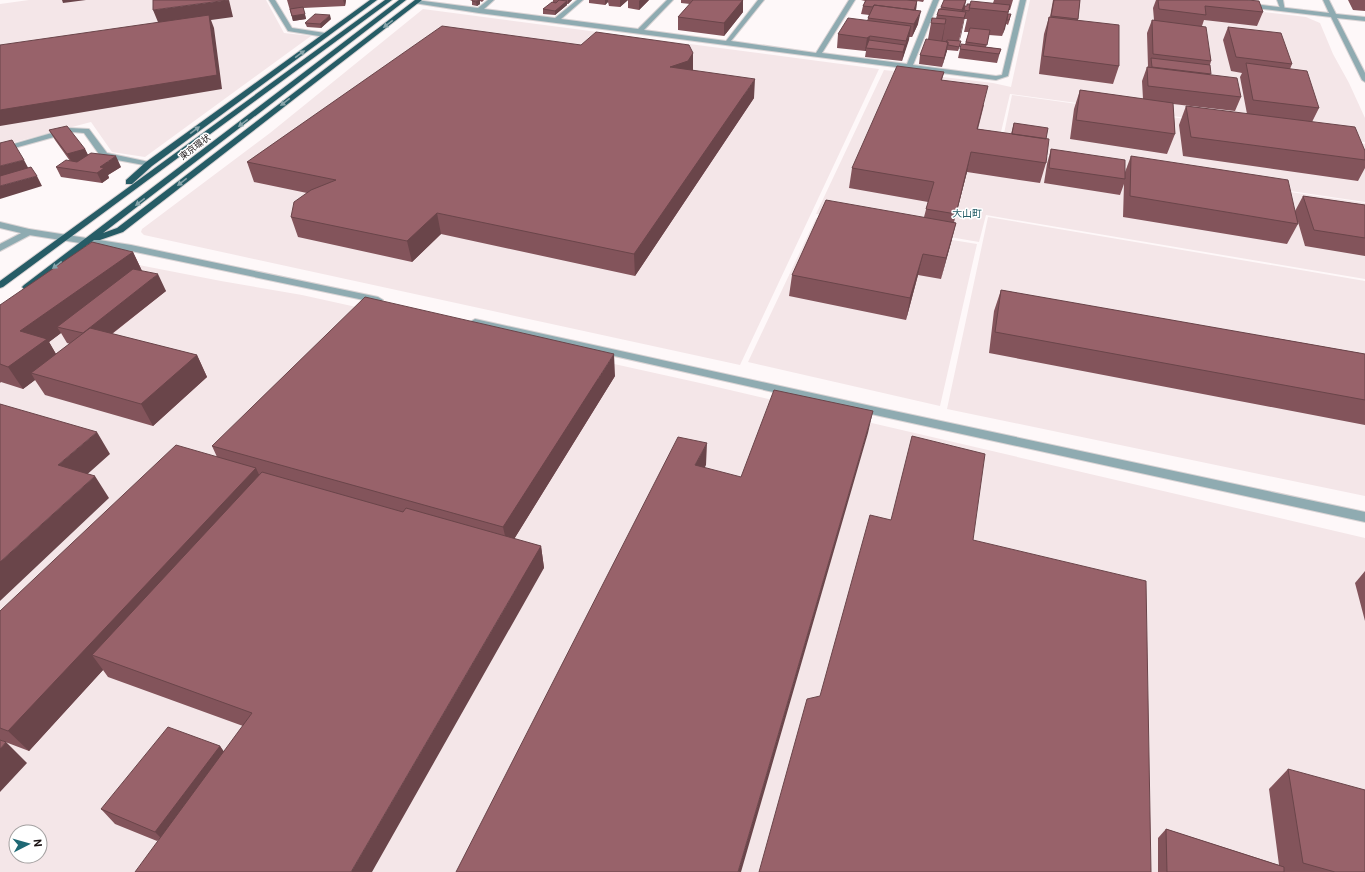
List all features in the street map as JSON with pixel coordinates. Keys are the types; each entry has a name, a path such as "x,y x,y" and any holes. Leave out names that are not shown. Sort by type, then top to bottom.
{"highway":[{"path":"90,218 148,164 374,0"},
{"name":"東京環状","path":"0,285 175,156 256,100 389,0"},
{"name":"東京環状","path":"21,292 403,0"},
{"path":"88,241 120,230 418,1"}],"street":[{"path":"272,0 290,30 326,35"},
{"path":"479,10 491,0"},
{"path":"555,21 580,0"},
{"path":"639,32 670,0"},
{"path":"727,43 761,0"},
{"path":"818,55 852,0"},
{"path":"909,67 936,0"},
{"path":"418,1 555,21 996,78 1005,76 1023,0"},
{"path":"1280,0 1283,10"},
{"path":"1326,0 1365,80"},
{"path":"1238,4 1365,18"},
{"path":"0,150 72,130 83,130 86,131 104,155 148,164"},
{"path":"0,225 29,232 131,248 387,302"},
{"path":"0,248 14,242 29,232"},
{"path":"464,320 1365,517"}],"shaded area":[{"path":"29,0 266,0 284,33 311,36 145,157 112,152 91,122 0,146 0,4"},
{"path":"1030,0 1162,0 1306,17 1320,23 1333,54 1349,83 1365,118 1365,142 1010,94 997,149 1365,203 1365,279 986,215 979,242 816,214 884,70 993,83 1011,87"},
{"path":"423,9 879,69 740,365 144,235 141,232 142,229 270,133"},
{"path":"1012,95 1365,144 1365,202 1001,148"},
{"path":"988,217 1365,281 1365,496 947,409"},
{"path":"816,218 977,244 940,406 748,362"},
{"path":"113,260 302,295 700,383 1365,538 1365,872 0,872 0,333"}],"building":[{"path":"153,0 228,0 153,10"},
{"path":"559,0 567,1 555,11 543,9 552,2 556,3"},
{"path":"693,0 743,0 724,23 678,17"},
{"path":"866,0 917,1 914,10 874,5 873,7 863,6"},
{"path":"944,0 966,0 962,10 941,7"},
{"path":"1054,0 1080,0 1078,19 1051,16"},
{"path":"1158,0 1259,1 1263,12 1205,6 1206,15 1159,9"},
{"path":"971,1 1010,5 1008,12 969,8"},
{"path":"967,4 970,4 969,11 964,10"},
{"path":"874,5 921,11 914,24 868,18"},
{"path":"303,7 305,14 292,16 290,9"},
{"path":"939,9 966,12 964,18 937,15"},
{"path":"315,14 330,15 320,24 305,23"},
{"path":"1008,14 1011,14 1009,20 1007,20"},
{"path":"209,15 217,75 0,110 0,45"},
{"path":"1049,17 1119,25 1119,66 1043,56"},
{"path":"848,18 911,26 906,41 870,36 867,38 838,34"},
{"path":"932,18 946,19 945,24 931,23"},
{"path":"1152,20 1206,27 1211,61 1153,54"},
{"path":"442,26 581,45 596,32 689,45 693,53 688,61 670,67 755,79 634,254 437,213 407,241 291,217 294,202 311,190 336,180 247,162"},
{"path":"1228,27 1281,33 1292,64 1236,57"},
{"path":"970,28 990,30 987,45 966,42"},
{"path":"926,39 948,42 944,58 920,55"},
{"path":"869,40 905,45 903,52 866,48"},
{"path":"947,40 961,41 959,47 948,45 948,42 946,42"},
{"path":"961,44 1001,49 999,54 960,49"},
{"path":"1151,58 1210,65 1211,74 1152,67"},
{"path":"1246,63 1307,71 1319,108 1253,100"},
{"path":"897,66 944,72 941,80 988,86 977,129 1049,139 1046,163 971,152 956,214 926,209 934,182 852,168"},
{"path":"1147,67 1237,78 1241,97 1148,86"},
{"path":"1080,90 1173,103 1175,134 1076,120"},
{"path":"1186,106 1355,127 1365,151 1365,160 1191,137"},
{"path":"1014,123 1048,128 1046,139 1012,134"},
{"path":"67,126 85,149 67,154 49,130"},
{"path":"12,140 24,160 0,166 0,143"},
{"path":"1051,149 1125,160 1125,179 1049,168"},
{"path":"91,153 116,156 100,167 104,168 97,173 56,167 66,160 77,162"},
{"path":"1131,156 1288,180 1298,224 1130,196"},
{"path":"31,167 37,176 0,186 0,176"},
{"path":"1303,196 1365,205 1365,238 1314,230"},
{"path":"826,200 956,223 946,258 923,254 910,298 792,275"},
{"path":"92,242 133,252 20,331 47,339 8,367 0,364 0,305"},
{"path":"133,269 158,274 83,333 57,327"},
{"path":"1001,290 1365,354 1365,400 995,332"},
{"path":"365,297 614,354 503,527 212,446"},
{"path":"90,328 197,355 141,404 31,373"},
{"path":"774,390 873,411 738,872 456,872 678,437 707,443 695,465 741,477"},
{"path":"0,404 97,432 58,465 95,476 0,562"},
{"path":"912,436 985,454 973,540 1146,581 1151,872 759,872 807,699 820,696 870,515 891,520"},
{"path":"176,445 256,468 8,731 0,728 0,611"},
{"path":"262,472 403,512 406,508 541,546 351,872 135,872 252,713 92,655"},
{"path":"168,727 220,746 155,832 101,809"},
{"path":"0,740 6,742 0,749"},
{"path":"1288,769 1365,790 1365,872 1335,872 1303,863"},
{"path":"1166,829 1284,867 1284,872 1167,872"}],"district":[{"name":"大山町","path":"967,213"}]}
